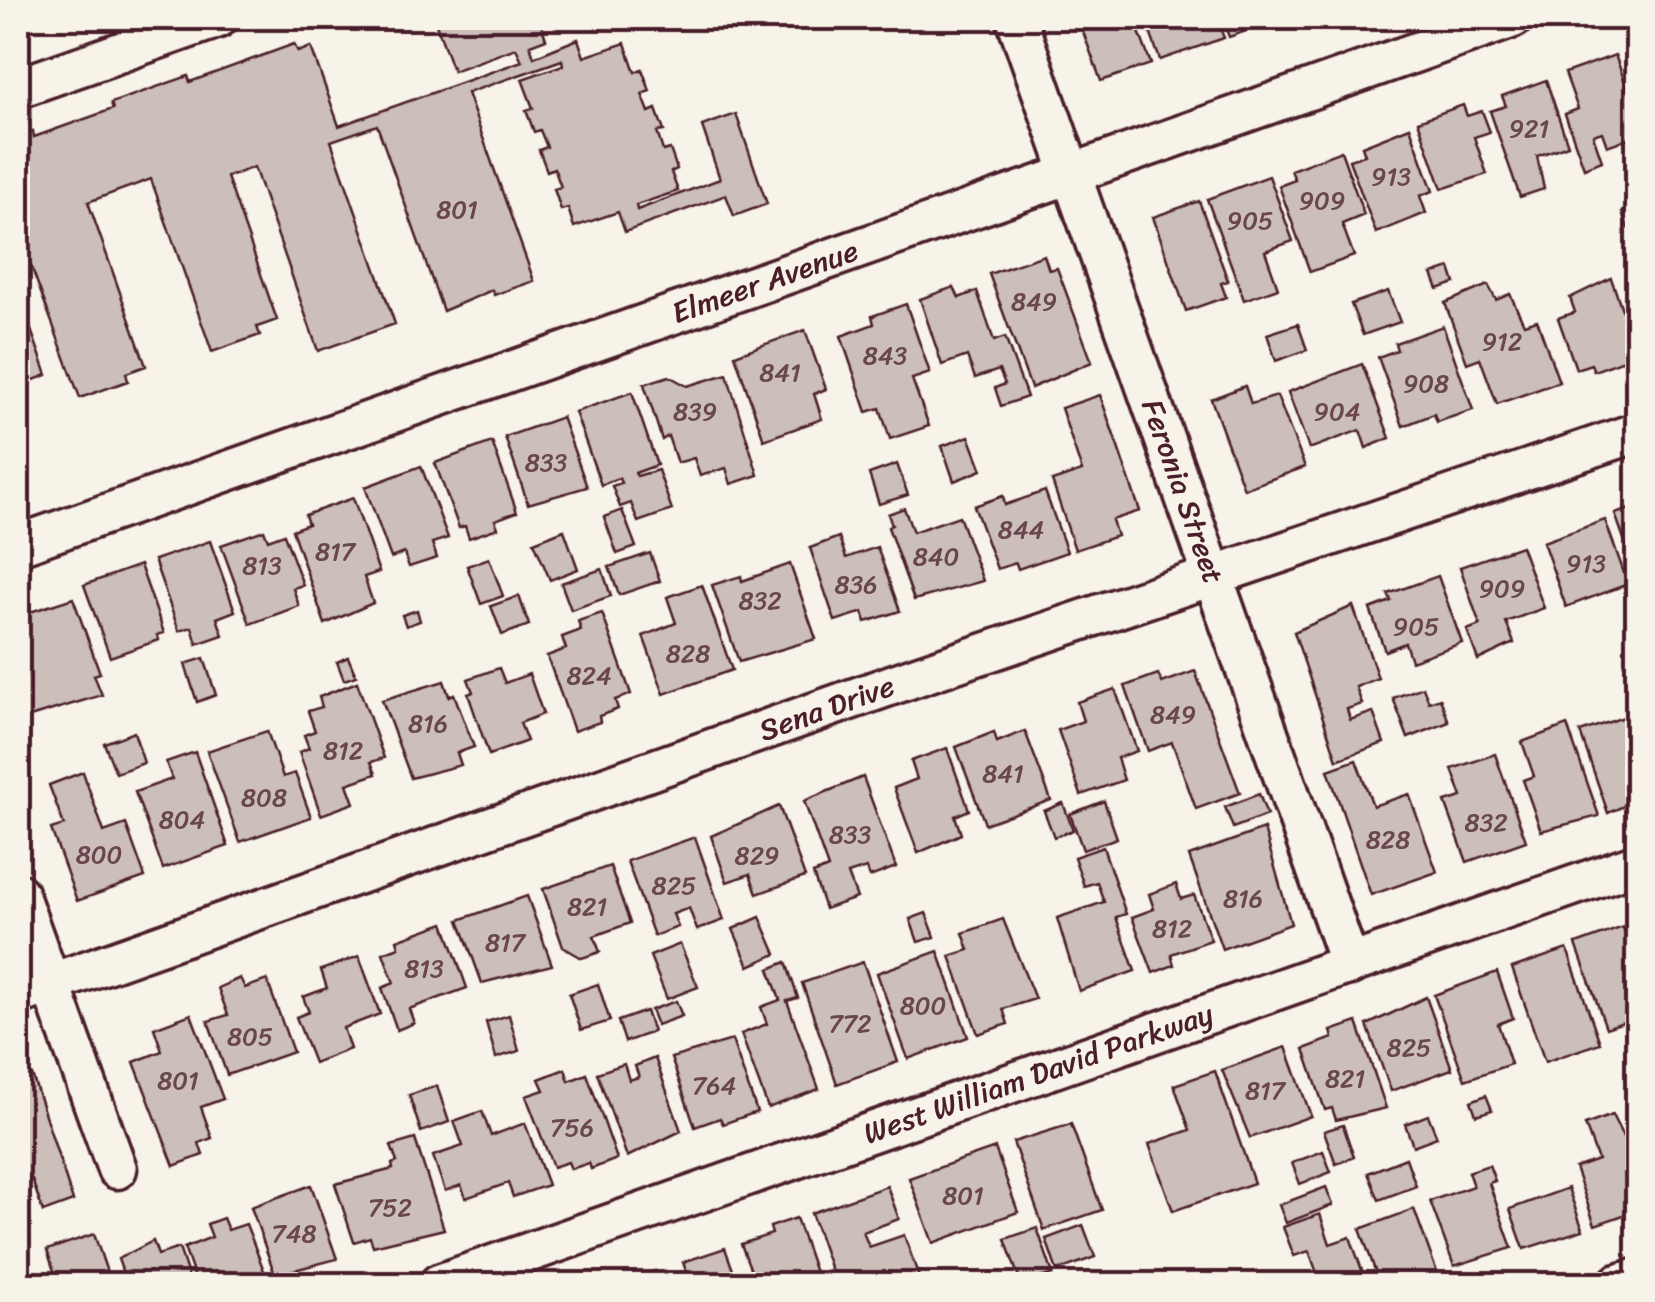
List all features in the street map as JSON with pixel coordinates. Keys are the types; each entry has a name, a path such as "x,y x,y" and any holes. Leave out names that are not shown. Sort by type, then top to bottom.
{"street":[{"path":"18,88 218,18"},
{"name":"Feronia Street","path":"1016,18 1350,964"},
{"name":"Elmeer Avenue","path":"18,546 1512,18"},
{"name":"Sena Drive","path":"34,989 1211,575 1638,432"},
{"name":"West William David Parkway","path":"439,1284 1638,863"},
{"path":"18,893 34,989 116,1170"},
{"path":"1618,1284 1638,1278"}],"building":[{"path":"434,18 539,18 546,39 530,45 534,57 578,39 584,57 625,43 635,72 642,69 650,91 642,94 649,112 656,109 664,131 657,132 663,151 670,149 677,169 671,172 678,191 636,205 637,210 720,179 702,126 736,114 767,204 734,216 726,195 625,232 618,212 574,227 568,208 561,210 554,189 561,187 554,168 547,171 539,150 547,147 540,130 534,132 526,110 533,108 522,79 563,65 562,60 467,93 534,281 494,295 492,290 443,311 377,125 331,141 395,324 318,351 254,167 227,177 277,320 257,327 260,335 212,352 151,179 88,202 146,366 126,373 128,381 80,398 18,231 18,136 33,131 34,137 113,109 111,103 188,76 190,82 294,44 298,52 311,47 339,126 522,61 516,48 453,71"},
{"path":"1078,18 1134,18 1151,64 1101,81"},
{"path":"1145,18 1216,18 1224,38 1160,60"},
{"path":"1222,18 1284,18 1229,37"},
{"path":"1615,55 1638,117 1634,121 1638,135 1607,146 1602,132 1593,135 1602,161 1584,168 1565,114 1578,109 1565,73"},
{"path":"1638,58 1638,90 1627,62"},
{"path":"1546,80 1568,145 1537,156 1544,189 1520,197 1490,111 1506,106 1502,96"},
{"path":"1463,105 1467,116 1482,111 1490,132 1474,137 1487,174 1442,189 1418,121"},
{"path":"1410,127 1433,191 1420,196 1426,213 1376,233 1349,160 1365,155 1362,146"},
{"path":"1341,151 1364,215 1342,224 1354,256 1310,272 1279,186 1295,180 1291,170"},
{"path":"1269,176 1293,241 1265,251 1278,288 1244,300 1207,199"},
{"path":"1199,201 1228,281 1221,283 1226,297 1186,311 1153,217"},
{"path":"1638,206 1638,224 1628,228 1622,212"},
{"path":"1044,255 1049,270 1057,268 1092,362 1031,388 989,274"},
{"path":"1450,268 1455,283 1438,289 1432,274"},
{"path":"1611,278 1638,355 1594,371 1591,364 1576,369 1558,318 1575,312 1570,298"},
{"path":"1488,285 1496,300 1510,294 1524,324 1537,320 1559,382 1497,404 1480,358 1467,363 1445,303"},
{"path":"954,287 959,298 977,291 994,341 1005,337 1027,397 1001,406 995,388 1005,384 999,370 975,378 967,356 942,365 920,299"},
{"path":"1388,291 1400,322 1363,335 1351,304"},
{"path":"18,293 47,375 18,386"},
{"path":"1638,293 1638,331 1626,297"},
{"path":"906,304 930,373 912,379 929,426 890,439 880,408 867,412 841,336 874,324 872,316"},
{"path":"1298,324 1307,350 1276,361 1267,334"},
{"path":"1443,326 1473,410 1437,422 1434,414 1403,426 1378,357 1397,350 1395,343"},
{"path":"805,330 826,389 814,394 822,419 764,440 735,355"},
{"path":"1362,364 1390,438 1366,448 1360,430 1309,449 1288,392"},
{"path":"727,374 758,475 731,484 726,468 700,476 694,458 677,463 668,436 662,440 644,384 669,376 687,386"},
{"path":"1245,386 1251,404 1277,396 1305,467 1244,489 1211,399"},
{"path":"632,392 657,465 635,473 637,476 658,470 672,510 638,522 631,503 620,507 612,486 621,483 619,478 601,485 575,412"},
{"path":"1100,395 1140,511 1112,520 1117,536 1075,550 1052,481 1082,471 1061,408"},
{"path":"562,417 587,487 528,504 505,437"},
{"path":"969,436 982,470 954,481 942,446"},
{"path":"492,442 517,512 495,520 498,528 469,538 465,526 459,528 435,463"},
{"path":"897,464 908,495 879,504 869,474"},
{"path":"421,466 448,538 432,543 437,558 409,567 404,553 391,558 365,487"},
{"path":"1045,491 1067,552 1018,569 1016,563 997,569 974,506 1003,496 1005,505"},
{"path":"353,498 379,572 364,577 373,603 325,624 292,530 308,524 305,515"},
{"path":"1638,506 1638,578 1615,514"},
{"path":"904,508 913,532 959,516 983,581 914,600 888,527 892,525 888,514"},
{"path":"622,510 636,547 617,554 604,517"},
{"path":"1605,520 1628,584 1566,607 1543,542"},
{"path":"264,530 268,540 284,534 303,585 293,588 299,606 250,624 221,545"},
{"path":"564,530 578,569 550,580 534,542"},
{"path":"839,537 846,558 877,547 900,611 866,622 863,612 835,621 810,548"},
{"path":"210,541 235,611 217,618 223,635 197,644 192,627 179,631 154,560"},
{"path":"1521,546 1544,608 1506,622 1514,643 1478,660 1467,630 1480,625 1460,567"},
{"path":"650,553 660,581 619,595 609,567"},
{"path":"489,558 503,596 481,604 467,566"},
{"path":"790,564 816,639 739,662 712,585 741,576 742,581"},
{"path":"140,565 164,633 157,635 159,640 110,657 84,585"},
{"path":"602,569 611,596 571,610 561,583"},
{"path":"1438,576 1462,643 1411,661 1405,643 1385,651 1370,609 1391,601 1388,594"},
{"path":"702,585 732,670 664,694 643,636 676,623 667,597"},
{"path":"519,596 529,625 502,635 491,606"},
{"path":"73,598 100,673 94,675 102,695 23,719 18,680 26,677 18,655 18,616"},
{"path":"1353,606 1378,678 1356,687 1362,704 1347,709 1350,720 1373,712 1384,743 1337,760 1294,632"},
{"path":"417,610 420,621 406,626 402,615"},
{"path":"602,613 631,694 615,700 618,709 599,716 600,722 574,731 547,656 566,649 562,637 581,630 578,621"},
{"path":"348,657 356,676 344,680 337,662"},
{"path":"204,658 216,695 197,702 185,664"},
{"path":"499,668 505,683 529,674 543,714 520,723 527,741 489,755 468,694 473,692 468,679"},
{"path":"1195,671 1240,793 1196,809 1172,742 1148,751 1125,686 1158,674 1162,683"},
{"path":"444,681 449,696 454,694 474,747 457,753 461,765 411,778 382,700"},
{"path":"357,682 384,758 371,762 376,774 347,784 354,803 321,815 299,752 309,748 304,735 315,731 308,711 322,707 319,697"},
{"path":"1423,687 1429,702 1440,698 1449,722 1408,738 1393,698"},
{"path":"1115,689 1137,751 1117,758 1124,780 1081,795 1058,730 1083,721 1077,702"},
{"path":"1638,712 1638,800 1608,813 1580,732"},
{"path":"1567,725 1599,816 1541,831 1523,780 1534,776 1522,742"},
{"path":"267,731 283,777 295,773 311,817 240,842 207,751"},
{"path":"1025,731 1051,800 985,824 956,747 994,732 997,742"},
{"path":"134,732 144,763 116,773 104,743"},
{"path":"947,748 969,810 955,816 961,834 918,853 894,788 917,779 911,761"},
{"path":"195,752 228,846 163,869 135,792 172,779 166,762"},
{"path":"1495,754 1526,841 1467,862 1445,802 1462,797 1452,769"},
{"path":"1356,760 1373,806 1409,794 1437,872 1371,895 1328,770"},
{"path":"83,772 104,832 126,824 145,877 77,901 51,829 64,825 49,785"},
{"path":"863,777 896,867 870,877 866,868 848,874 857,898 825,909 813,874 828,868 804,801"},
{"path":"1259,794 1267,815 1233,828 1225,807"},
{"path":"1104,801 1117,838 1083,850 1070,814"},
{"path":"1063,803 1073,830 1054,837 1044,811"},
{"path":"779,806 805,877 757,894 750,874 727,882 711,836"},
{"path":"1264,829 1291,924 1222,949 1189,856"},
{"path":"695,837 724,920 697,930 689,908 673,914 678,927 654,936 627,861"},
{"path":"1103,847 1126,914 1116,917 1135,971 1079,991 1057,918 1104,902 1097,882 1084,886 1074,857"},
{"path":"610,866 630,923 594,936 600,952 582,958 563,947 543,889"},
{"path":"1176,884 1181,899 1194,895 1211,940 1171,954 1174,965 1153,973 1132,917 1154,909 1149,894"},
{"path":"527,896 552,965 482,983 459,920"},
{"path":"926,913 935,937 918,942 910,919"},
{"path":"760,917 776,954 749,966 733,929"},
{"path":"1003,919 1035,999 1003,1009 1008,1024 978,1034 950,956 969,950 963,933"},
{"path":"444,923 467,988 409,1009 414,1023 397,1030 382,988 394,983 383,953 399,947 397,940"},
{"path":"1623,927 1638,966 1638,1017 1606,1028 1576,944"},
{"path":"680,944 698,987 667,999 650,956"},
{"path":"1567,949 1600,1043 1545,1062 1512,968"},
{"path":"938,951 968,1037 908,1059 877,973"},
{"path":"359,956 380,1014 343,1028 350,1049 314,1063 296,1017 309,1012 303,997 327,988 321,970"},
{"path":"786,962 798,998 787,1001 819,1089 768,1108 741,1034 767,1024 761,1007 780,1000 769,969"},
{"path":"863,962 898,1062 837,1084 802,983"},
{"path":"1497,972 1513,1018 1498,1024 1511,1064 1465,1080 1434,995"},
{"path":"240,978 245,988 267,980 293,1052 227,1075 208,1021 228,1015 218,988"},
{"path":"598,984 610,1021 581,1030 569,994"},
{"path":"1426,997 1452,1069 1391,1091 1367,1025"},
{"path":"676,1001 682,1016 657,1025 651,1010"},
{"path":"646,1011 653,1032 625,1042 618,1021"},
{"path":"191,1014 223,1099 201,1107 212,1138 199,1143 203,1155 174,1166 134,1062 162,1051 154,1028"},
{"path":"509,1015 519,1051 496,1058 486,1022"},
{"path":"1357,1022 1386,1108 1336,1120 1332,1108 1325,1110 1304,1049 1333,1038 1331,1031"},
{"path":"732,1040 757,1112 723,1124 720,1118 695,1127 671,1058"},
{"path":"1286,1047 1311,1116 1250,1138 1222,1070"},
{"path":"655,1058 681,1131 627,1157 597,1073 624,1064 629,1080 639,1077 635,1066"},
{"path":"565,1069 569,1081 587,1074 617,1159 591,1169 589,1163 571,1169 568,1162 553,1167 526,1096 544,1090 539,1079"},
{"path":"1215,1071 1254,1183 1173,1211 1149,1144 1190,1130 1174,1085"},
{"path":"32,1075 73,1201 43,1212 32,1179 18,1184 18,1080"},
{"path":"437,1086 449,1122 421,1132 409,1095"},
{"path":"1486,1095 1492,1110 1476,1115 1471,1101"},
{"path":"1638,1097 1638,1124 1629,1100"},
{"path":"482,1111 491,1136 525,1123 548,1185 513,1197 508,1183 466,1198 461,1185 445,1191 433,1156 463,1146 454,1121"},
{"path":"1428,1115 1437,1137 1413,1146 1405,1124"},
{"path":"1612,1115 1638,1167 1638,1210 1595,1225 1575,1168 1598,1160 1585,1125"},
{"path":"1071,1124 1102,1210 1044,1230 1013,1142"},
{"path":"1343,1125 1354,1157 1336,1164 1324,1131"},
{"path":"415,1139 444,1229 373,1246 370,1237 354,1242 335,1184 393,1169 392,1164 397,1162 391,1146"},
{"path":"995,1148 1018,1212 933,1243 909,1178"},
{"path":"1323,1151 1331,1172 1300,1184 1292,1163"},
{"path":"1406,1158 1416,1186 1379,1200 1368,1173"},
{"path":"1489,1165 1495,1181 1489,1183 1512,1248 1454,1266 1430,1201 1473,1186 1468,1172"},
{"path":"311,1185 337,1259 275,1275 251,1207"},
{"path":"887,1186 899,1219 863,1232 869,1247 904,1235 919,1277 897,1284 836,1284 811,1213"},
{"path":"1326,1187 1333,1205 1286,1223 1279,1205"},
{"path":"1568,1188 1583,1230 1524,1249 1510,1209"},
{"path":"1414,1209 1438,1275 1412,1284 1380,1284 1360,1229"},
{"path":"1320,1214 1330,1244 1350,1237 1367,1284 1321,1284 1309,1251 1294,1256 1283,1227"},
{"path":"223,1218 228,1230 246,1224 268,1281 197,1284 184,1248 212,1237 207,1224"},
{"path":"796,1218 819,1284 756,1284 741,1244 772,1234 770,1227"},
{"path":"1083,1225 1095,1257 1057,1271 1046,1239"},
{"path":"1037,1228 1053,1274 1021,1284 1005,1239"},
{"path":"94,1234 111,1284 53,1284 58,1283 47,1250"},
{"path":"153,1241 158,1255 179,1248 191,1284 127,1284 118,1259"},
{"path":"725,1248 738,1284 672,1284 670,1280 687,1274 683,1262"},
{"path":"655,1271 660,1284 616,1284"}]}
